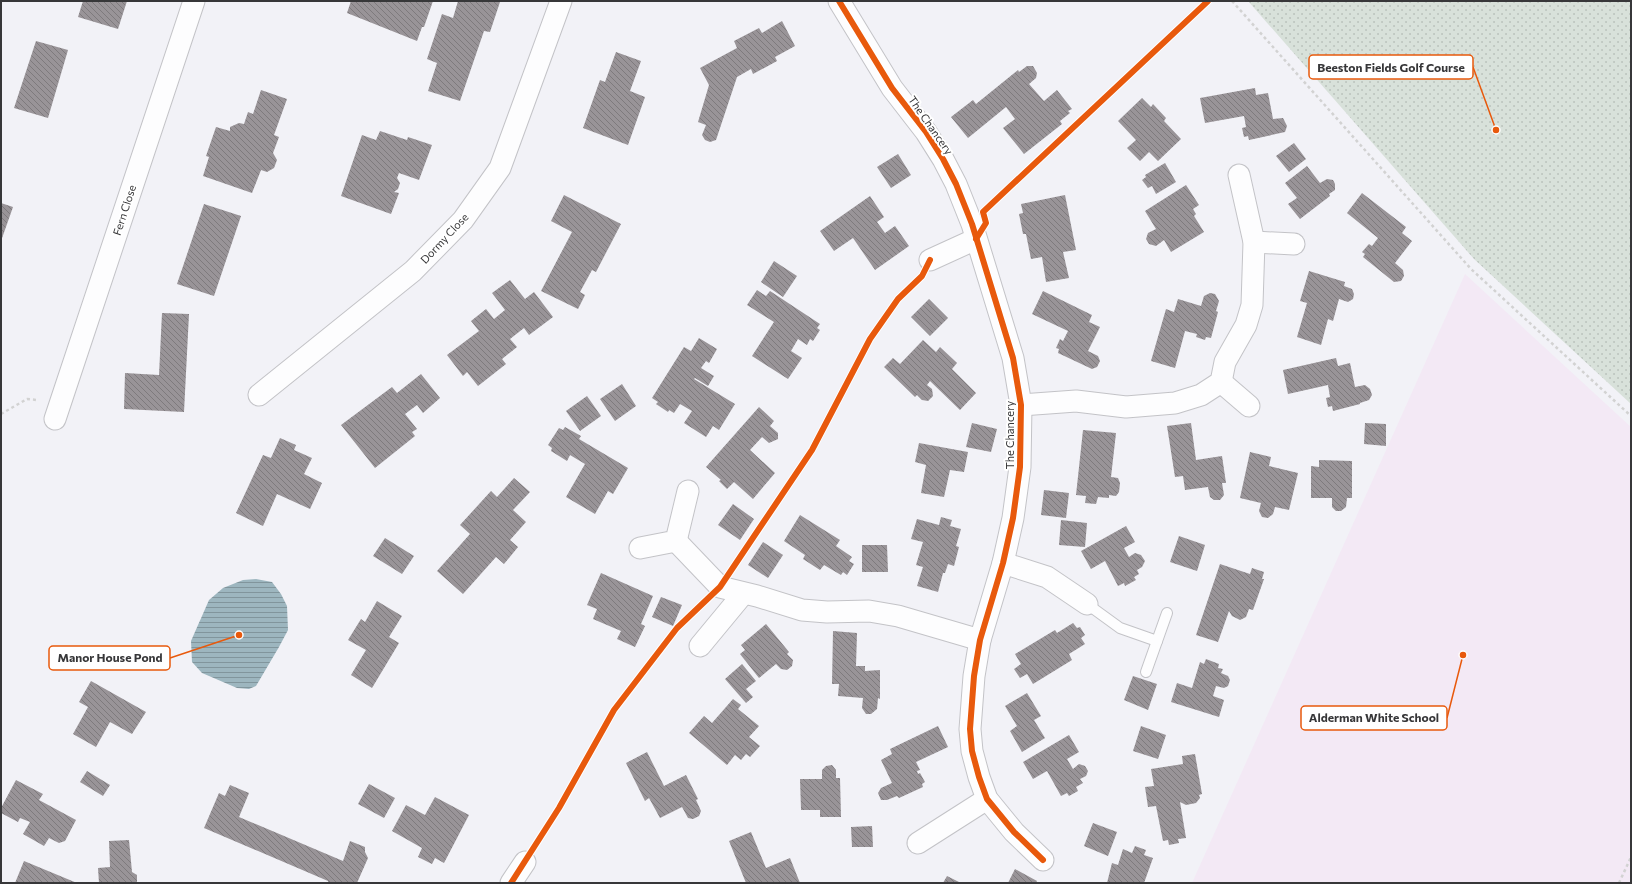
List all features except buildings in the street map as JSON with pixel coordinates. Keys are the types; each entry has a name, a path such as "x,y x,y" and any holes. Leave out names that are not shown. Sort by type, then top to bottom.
{"street":[{"name":"Fern Close","path":"58,410 194,1"},
{"name":"Dormy Close","path":"259,395 413,271 463,220 500,168 561,1"},
{"name":"The Chancery","path":"839,1 892,88 926,132 943,159 956,184 972,224 1012,358 1021,405 1020,467 1003,563 980,640 974,676 970,729 972,751 987,799 1014,832 1043,860"},
{"path":"1239,175 1254,242 1252,305 1246,325 1225,362 1221,382 1249,406"},
{"path":"930,260 976,239"},
{"path":"1254,242 1294,244"},
{"name":"The Chancery","path":"1021,405 1076,401 1126,407 1176,403 1201,395 1221,382"},
{"path":"676,541 688,492"},
{"path":"640,548 676,541"},
{"path":"676,541 720,587 743,594 757,596 802,610 828,612 869,611 898,616 980,640"},
{"path":"1003,563 1047,577 1087,604"},
{"path":"700,646 743,594"},
{"path":"918,842 987,799"},
{"path":"511,883 525,862"}],"lane":[{"path":"1087,604 1120,628 1157,641"},
{"path":"1146,672 1167,613"}],"path":[{"path":"1232,1 1471,269 1631,416"},
{"path":"1,414 27,400 58,410"},
{"path":"1619,883 1631,857"}],"shaded area":[{"path":"1248,1 1631,1 1631,404 1474,259"},
{"path":"1465,274 1631,427 1631,883 1192,883"}],"water":[{"path":"256,579 272,582 281,594 287,606 288,630 256,686 249,689 237,688 202,673 192,662 191,641 209,600 223,588 243,580"}],"cycle path":[{"path":"839,1 892,88 926,132 943,159 956,184 972,224 1013,358 1021,405 1020,467 1013,518 1003,563 980,640 974,676 970,729 972,751 987,799 1014,832 1043,860"},
{"path":"976,239 986,223 983,212 1208,1"},
{"path":"511,883 559,808 614,710 677,628 720,587 812,450 870,339 898,299 922,276 930,260"}],"place":[{"name":"Beeston Fields Golf Course","path":"1496,130"},
{"name":"Manor House Pond","path":"239,635"},
{"name":"Alderman White School","path":"1463,655"}]}
